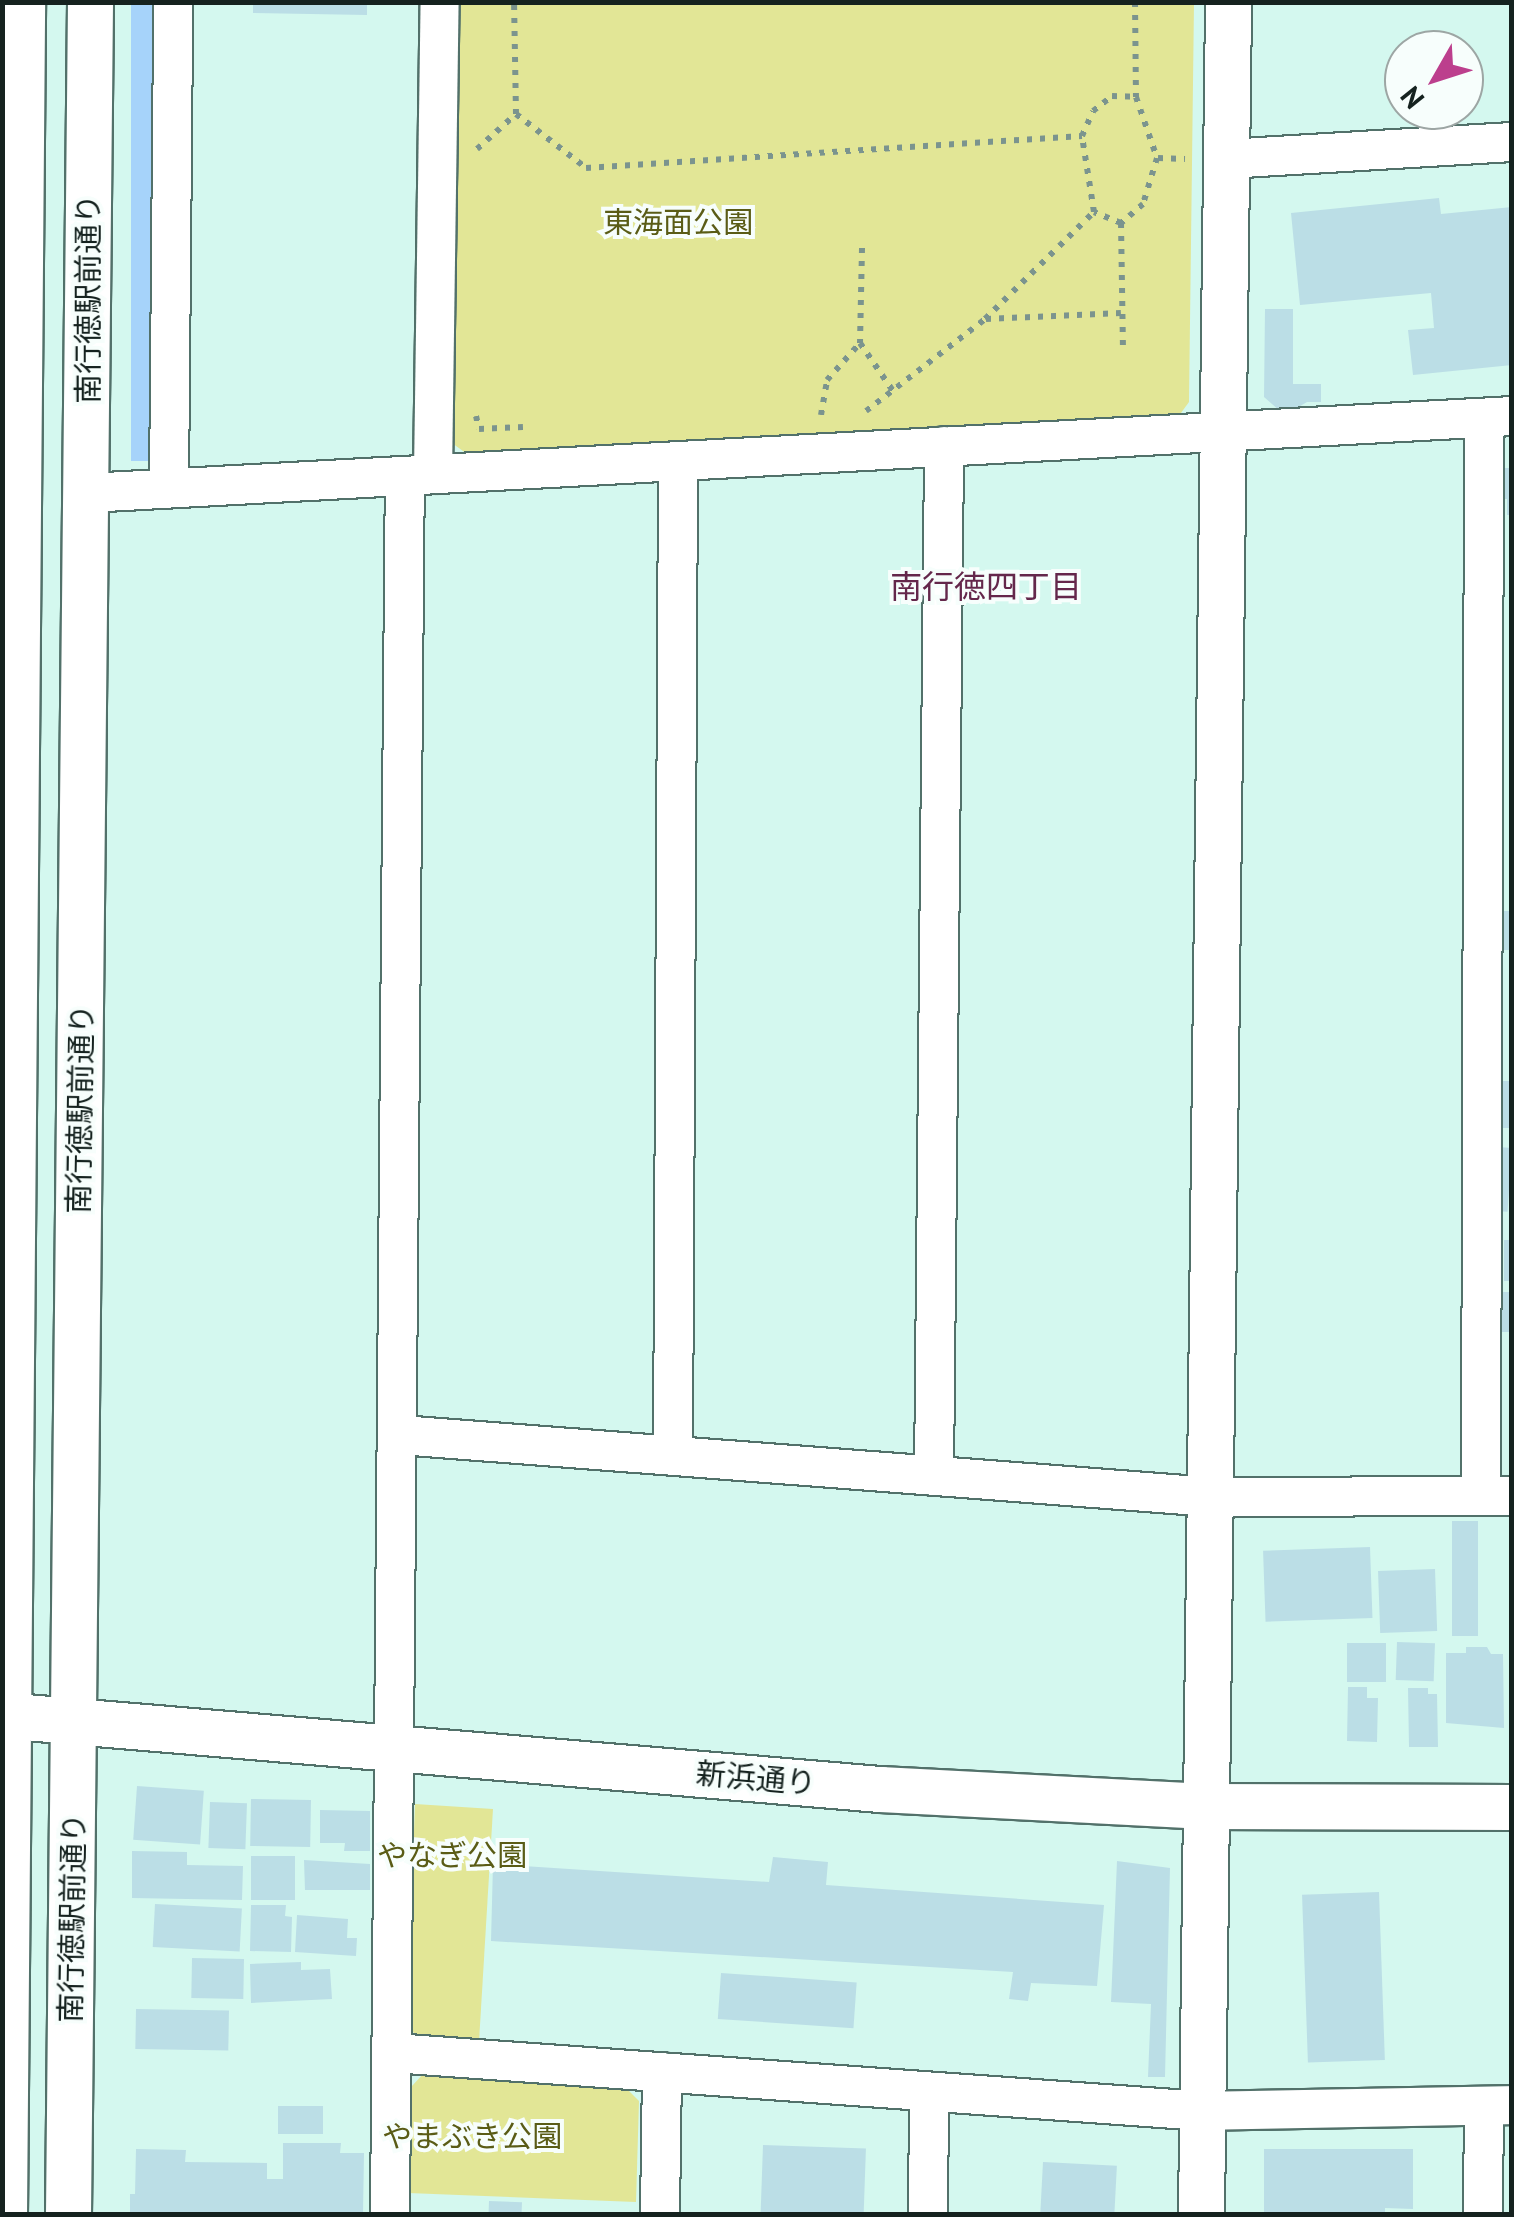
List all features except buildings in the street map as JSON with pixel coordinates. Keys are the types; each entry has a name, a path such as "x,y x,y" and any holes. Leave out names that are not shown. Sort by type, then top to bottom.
{"street":[{"path":"4,2214 11,503 22,2"},
{"name":"南行徳駅前通り","path":"68,2214 90,2"},
{"path":"169,488 172,2"},
{"path":"390,2214 419,475 440,2"},
{"path":"1201,2214 1228,2"},
{"path":"1226,160 1512,142"},
{"path":"87,493 1498,417 1496,1496 1210,1497 400,1435"},
{"path":"934,1476 944,446"},
{"path":"673,1456 678,461"},
{"name":"新浜通り","path":"6,1716 880,1790 1206,1806 1512,1807"},
{"path":"393,2053 1202,2111 1498,2106 1483,2214"},
{"path":"660,2214 662,2072"},
{"path":"928,2214 929,2092"}],"path":[{"path":"476,169 476,150 516,114 514,2"},
{"path":"1122,348 1121,224 1143,204 1157,158 1136,97 1135,2"},
{"path":"1094,212 1082,136 1093,111 1112,96 1136,97"},
{"path":"516,114 586,168 1082,136"},
{"path":"1094,212 1121,224"},
{"path":"849,414 863,413 985,319 1094,212"},
{"path":"862,248 860,342 894,391"},
{"path":"985,319 1121,313"},
{"path":"821,415 827,380 860,342"},
{"path":"476,402 479,428 536,426"},
{"path":"802,416 835,414"}],"green space":[{"name":"東海面公園","path":"458,3 1194,3 1189,402 1178,417 467,454 452,443"},
{"name":"やなぎ公園","path":"415,1804 493,1809 479,2042 417,2038 407,2022"},
{"name":"やまぶき公園","path":"425,2072 626,2088 639,2101 636,2202 408,2193 411,2087"}],"water":[{"path":"131,3 161,3 161,461 131,461"}],"district":[{"name":"南行徳四丁目","path":"986,586"}]}
